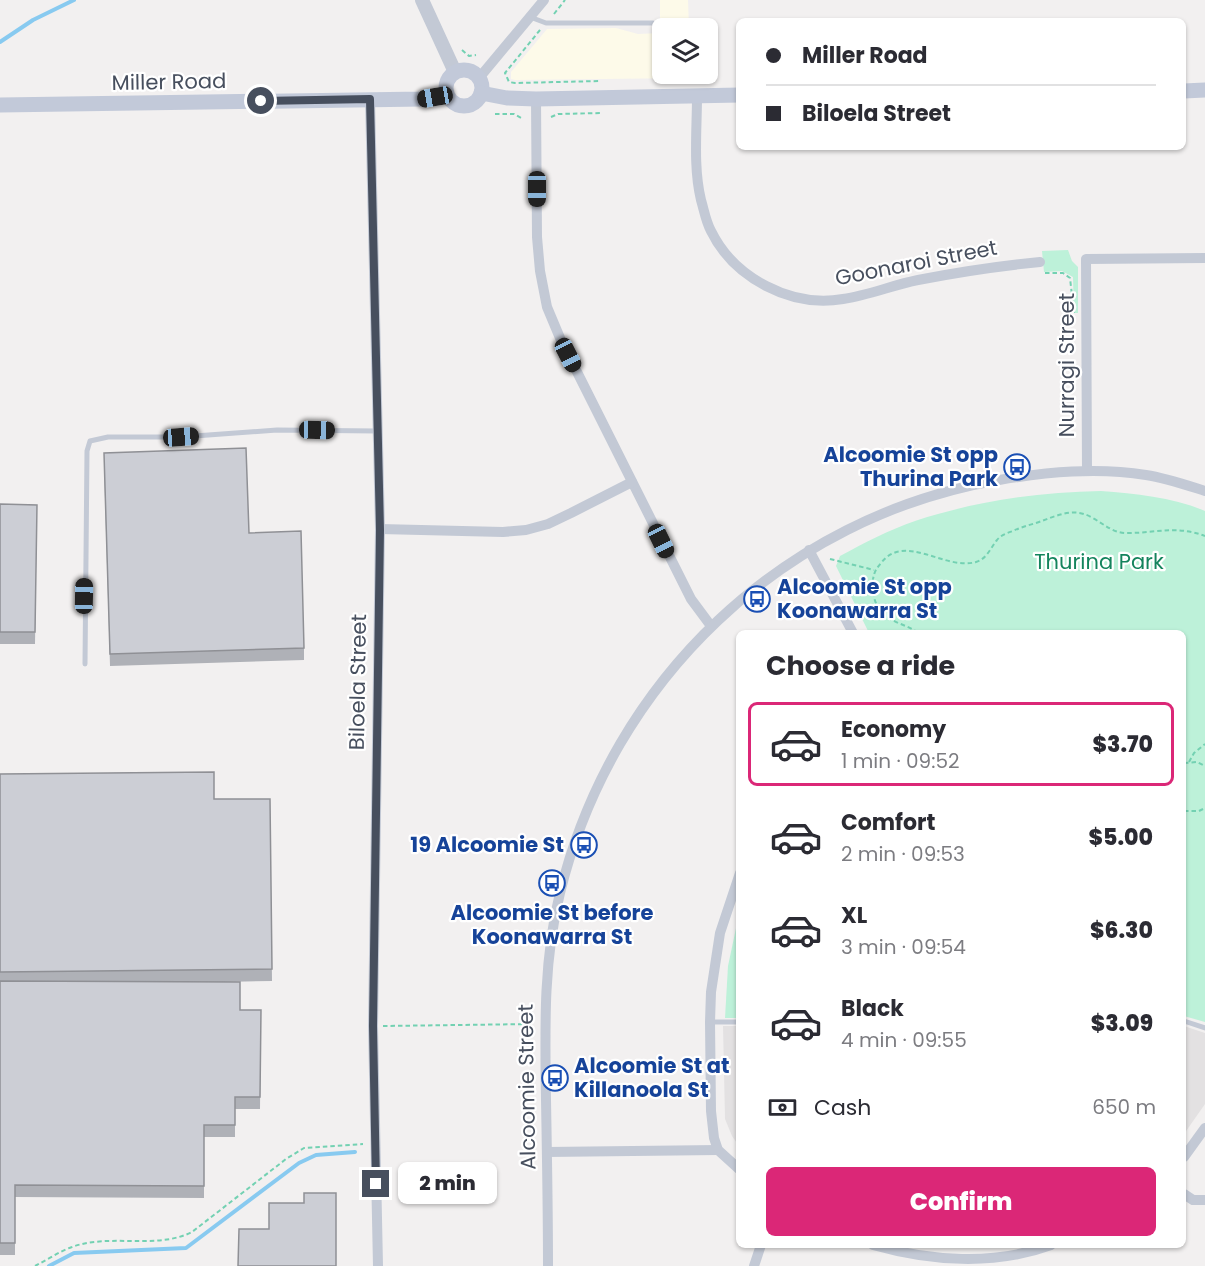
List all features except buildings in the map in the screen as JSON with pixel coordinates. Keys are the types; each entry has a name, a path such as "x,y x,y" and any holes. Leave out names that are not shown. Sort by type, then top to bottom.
{"main road":[{"path":"480,86 475,103 464,106 454,103 447,94 446,84 455,72 466,70 480,86 507,98 736,95"},
{"path":"1186,91 1205,90"},
{"name":"Miller Road","path":"0,105 423,99 447,94"}],"street":[{"path":"422,0 455,72"},
{"path":"480,86 544,0"},
{"name":"Goonaroi Street","path":"697,96 697,164 700,198 710,230 728,256 751,278 779,293 811,299 842,299 980,268 1035,262"},
{"name":"Biloela Street","path":"370,99 380,530 373,1026 378,1266"},
{"path":"536,99 537,237 540,271 547,307 560,338 691,599 711,626"},
{"name":"Nurragi Street","path":"1087,471 1086,259 1205,258"},
{"name":"Alcoomie Street","path":"548,1266 545,1024 547,969 554,919 574,844 595,790 635,718 661,682 711,626 769,577 834,536 899,507 941,493 1024,476 1087,471 1149,475 1205,491"},
{"path":"380,530 503,532 526,530 548,524 632,482"},
{"path":"809,550 851,630"},
{"path":"736,885 720,933 711,992 710,1022 711,1111 714,1138 718,1150 736,1166"},
{"path":"1186,1154 1205,1128"},
{"path":"547,1152 718,1150"},
{"path":"1186,1195 1193,1200 1205,1200"},
{"path":"754,1266 760,1248"},
{"path":"884,1248 953,1262 1017,1254 1040,1248"}],"lane":[{"path":"530,17 546,22 652,23"},
{"path":"85,664 87,451 90,441 108,437 181,437 277,430 377,431"},
{"path":"710,1022 736,1022"},
{"path":"1186,1022 1205,1028"}],"path":[{"path":"565,0 505,72 509,81 515,83 601,81"},
{"path":"462,50 469,56 476,55"},
{"path":"550,117 558,114 601,113"},
{"path":"495,114 514,114 521,118"},
{"path":"1035,262 1032,273 1067,275 1072,282 1073,314 1086,313"},
{"path":"914,630 886,616 879,609 874,598 872,583 875,571 884,559 903,551 918,552 950,562 976,562 987,555 1002,536 1063,513 1090,516 1118,532 1180,529 1205,536"},
{"path":"831,559 875,571"},
{"path":"1189,762 1194,753 1205,744"},
{"path":"1186,763 1205,766"},
{"path":"1186,811 1190,812 1205,808"},
{"path":"384,1026 534,1024"},
{"path":"35,1266 73,1246 179,1239 192,1232 286,1159 304,1148 366,1143"}],"shaded area":[{"path":"660,0 688,0 689,18 660,18"},
{"path":"616,28 638,34 652,33 652,78 511,79 511,72 547,29"},
{"path":"723,1026 736,1026 736,1142 725,1119"},
{"path":"1186,1027 1205,1033 1205,1104 1186,1131"}],"green space":[{"path":"1068,250 1072,261 1078,267 1078,313 1074,313 1073,277 1062,271 1044,272 1042,251"},
{"name":"Thurina Park","path":"1101,491 1141,495 1167,499 1205,511 1205,1022 1186,1017 1186,630 868,630 836,566 840,556 905,525 984,503 1054,493"},
{"path":"736,928 736,1018 725,1018 728,966"}],"waterway":[{"path":"0,42 33,20 74,0"},
{"path":"49,1266 74,1253 186,1248 299,1163 316,1155 355,1152"}],"place":[{"name":"Alcoomie St opp Thurina Park","path":"1017,467"},
{"name":"Alcoomie St opp Koonawarra St","path":"757,599"},
{"name":"19 Alcoomie St","path":"584,845"},
{"name":"Alcoomie St before Koonawarra St","path":"552,883"},
{"name":"Alcoomie St at Killanoola St","path":"555,1078"}],"route":[{"path":"261,101 370,99 380,530 373,1026 376,1184"}]}
